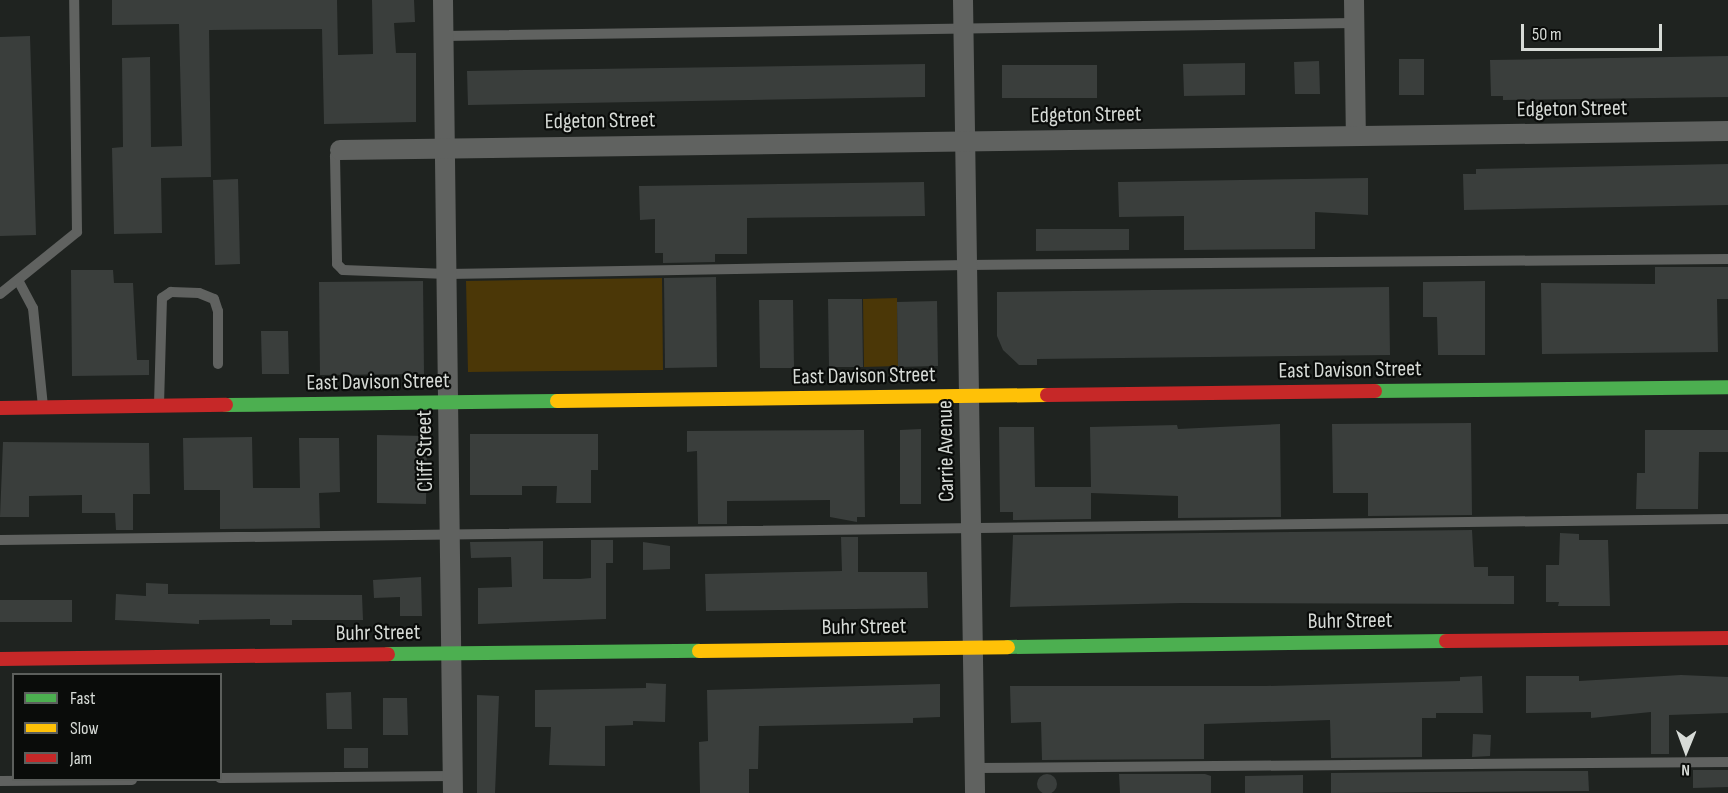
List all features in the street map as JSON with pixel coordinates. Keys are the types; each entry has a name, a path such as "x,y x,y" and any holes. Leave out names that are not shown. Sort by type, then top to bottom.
{"main road":[{"name":"East Davison Street","path":"0,408 1728,387"},
{"name":"Buhr Street","path":"0,658 1728,638"}],"street":[{"name":"Cliff Street","path":"443,0 453,784"},
{"name":"Carrie Avenue","path":"963,0 975,793"},
{"path":"1354,0 1356,136"},
{"name":"Edgeton Street","path":"340,150 1728,131"}],"lane":[{"path":"0,294 77,232 74,0"},
{"path":"444,36 1354,23"},
{"path":"340,150 335,156 338,264 343,270 447,274 967,265 1728,259"},
{"path":"18,280 33,308 43,407"},
{"path":"159,405 162,298 171,292 199,293 214,298 218,311 218,364"},
{"path":"0,540 1728,519"},
{"path":"975,768 1728,762"},
{"path":"222,778 453,784"}],"shaded area":[{"path":"662,278 663,370 468,372 466,281"},
{"path":"897,298 898,366 864,367 863,299"}],"building":[{"path":"112,0 337,0 338,55 373,54 372,0 414,0 415,22 394,23 396,53 416,53 416,122 324,124 322,29 209,30 211,177 161,178 162,233 114,234 112,148 123,147 122,58 150,57 151,147 182,146 179,24 112,25"},
{"path":"30,36 36,235 0,236 0,37"},
{"path":"1728,56 1728,97 1503,100 1503,96 1491,96 1490,60"},
{"path":"1399,59 1424,59 1424,95 1399,95"},
{"path":"1319,61 1320,94 1295,94 1294,62"},
{"path":"1245,63 1245,95 1184,96 1183,64"},
{"path":"925,64 925,97 468,105 467,71"},
{"path":"1002,65 1097,65 1097,98 1002,98"},
{"path":"1728,164 1728,205 1464,210 1463,174 1476,174 1476,169"},
{"path":"1368,178 1368,215 1315,212 1315,249 1184,250 1184,216 1119,217 1118,182"},
{"path":"238,179 240,264 215,265 213,180"},
{"path":"924,182 925,216 747,218 747,254 715,254 715,262 663,263 663,253 655,253 655,219 640,220 639,186"},
{"path":"1036,229 1129,229 1129,250 1036,251"},
{"path":"1655,267 1728,267 1728,299 1717,299 1718,352 1542,354 1541,283 1655,284"},
{"path":"71,270 113,270 114,283 133,283 137,360 149,360 149,375 72,376"},
{"path":"716,277 717,367 665,368 664,278"},
{"path":"423,281 424,374 320,375 319,282"},
{"path":"1485,281 1485,355 1438,355 1437,317 1423,317 1423,282"},
{"path":"1389,287 1390,355 1037,359 1037,365 1019,365 1003,350 997,336 997,292"},
{"path":"828,299 862,299 863,367 829,367"},
{"path":"759,300 793,300 794,368 760,368"},
{"path":"937,301 938,366 898,367 897,302"},
{"path":"261,331 288,331 289,374 262,374"},
{"path":"1471,423 1472,515 1368,516 1368,493 1333,493 1332,424"},
{"path":"1280,424 1281,517 1178,518 1178,496 1091,493 1091,519 1013,520 1013,512 1000,512 999,427 1034,427 1035,487 1091,487 1090,427 1177,425 1178,429"},
{"path":"921,429 921,504 900,504 900,430"},
{"path":"864,430 865,517 857,517 857,522 830,517 830,500 727,501 727,524 698,524 697,451 687,452 687,431"},
{"path":"1645,430 1728,430 1728,452 1699,452 1698,509 1636,509 1637,473 1645,473"},
{"path":"470,434 598,434 598,470 591,470 591,503 556,503 557,486 522,486 522,495 470,495"},
{"path":"377,435 427,436 426,504 377,503"},
{"path":"252,437 253,488 300,488 299,438 339,438 340,492 319,493 320,528 220,529 220,490 184,490 183,438"},
{"path":"3,442 149,443 150,494 133,494 133,530 116,530 115,513 82,513 82,495 29,496 29,517 0,517"},
{"path":"1472,530 1474,567 1488,567 1488,576 1514,576 1514,604 1182,603 1010,607 1013,535"},
{"path":"1560,533 1579,534 1579,540 1608,540 1610,606 1558,606 1559,602 1546,602 1546,565 1559,565"},
{"path":"841,537 858,537 858,572 927,572 928,608 706,611 705,574 842,571"},
{"path":"591,540 613,540 613,563 606,563 606,619 478,624 478,588 512,587 511,557 471,558 470,542 543,541 543,579 580,579 591,578"},
{"path":"643,542 670,546 670,569 643,570"},
{"path":"421,577 422,616 400,616 400,597 374,598 373,580"},
{"path":"146,583 168,584 168,594 362,595 363,620 292,620 292,625 270,625 270,619 199,620 199,624 115,620 116,594 146,596"},
{"path":"0,600 72,600 72,622 0,622"},
{"path":"1681,675 1728,677 1728,713 1669,715 1669,754 1651,754 1651,712 1591,718 1591,712 1526,713 1526,676 1579,676 1579,681"},
{"path":"1482,676 1483,713 1436,713 1436,718 1422,718 1422,757 1331,758 1330,720 1204,724 1204,759 1042,760 1041,722 1011,723 1010,686 1266,686 1460,681 1460,677"},
{"path":"646,683 666,684 665,722 633,721 633,725 605,726 605,766 549,765 551,727 535,727 535,690 646,688"},
{"path":"940,684 940,717 913,718 913,723 759,726 758,769 749,769 749,793 700,793 699,742 708,741 707,690"},
{"path":"351,692 352,729 327,729 326,693"},
{"path":"477,695 499,696 495,793 477,793"},
{"path":"383,698 407,698 408,735 383,735"},
{"path":"1473,734 1491,735 1490,756 1472,757"},
{"path":"344,748 368,748 368,768 344,768"},
{"path":"1693,770 1728,770 1728,787 1693,788"},
{"path":"1588,771 1589,791 1331,793 1331,773"},
{"path":"1047,774 1054,777 1057,784 1054,791 1047,794 1040,791 1037,784 1040,777"},
{"path":"1119,774 1205,774 1211,776 1211,793 1120,793"},
{"path":"1303,775 1303,793 1245,793 1245,776"}],"traffic: fast":[{"path":"1375,391 1728,387"},
{"path":"226,405 557,401"},
{"path":"1008,647 1446,641"},
{"path":"388,654 699,651"}],"traffic: slow":[{"path":"557,401 1047,395"},
{"path":"699,651 1008,647"}],"traffic: jam":[{"path":"1047,395 1375,391"},
{"path":"0,408 226,405"},
{"path":"1446,641 1728,638"},
{"path":"0,659 388,654"}]}
